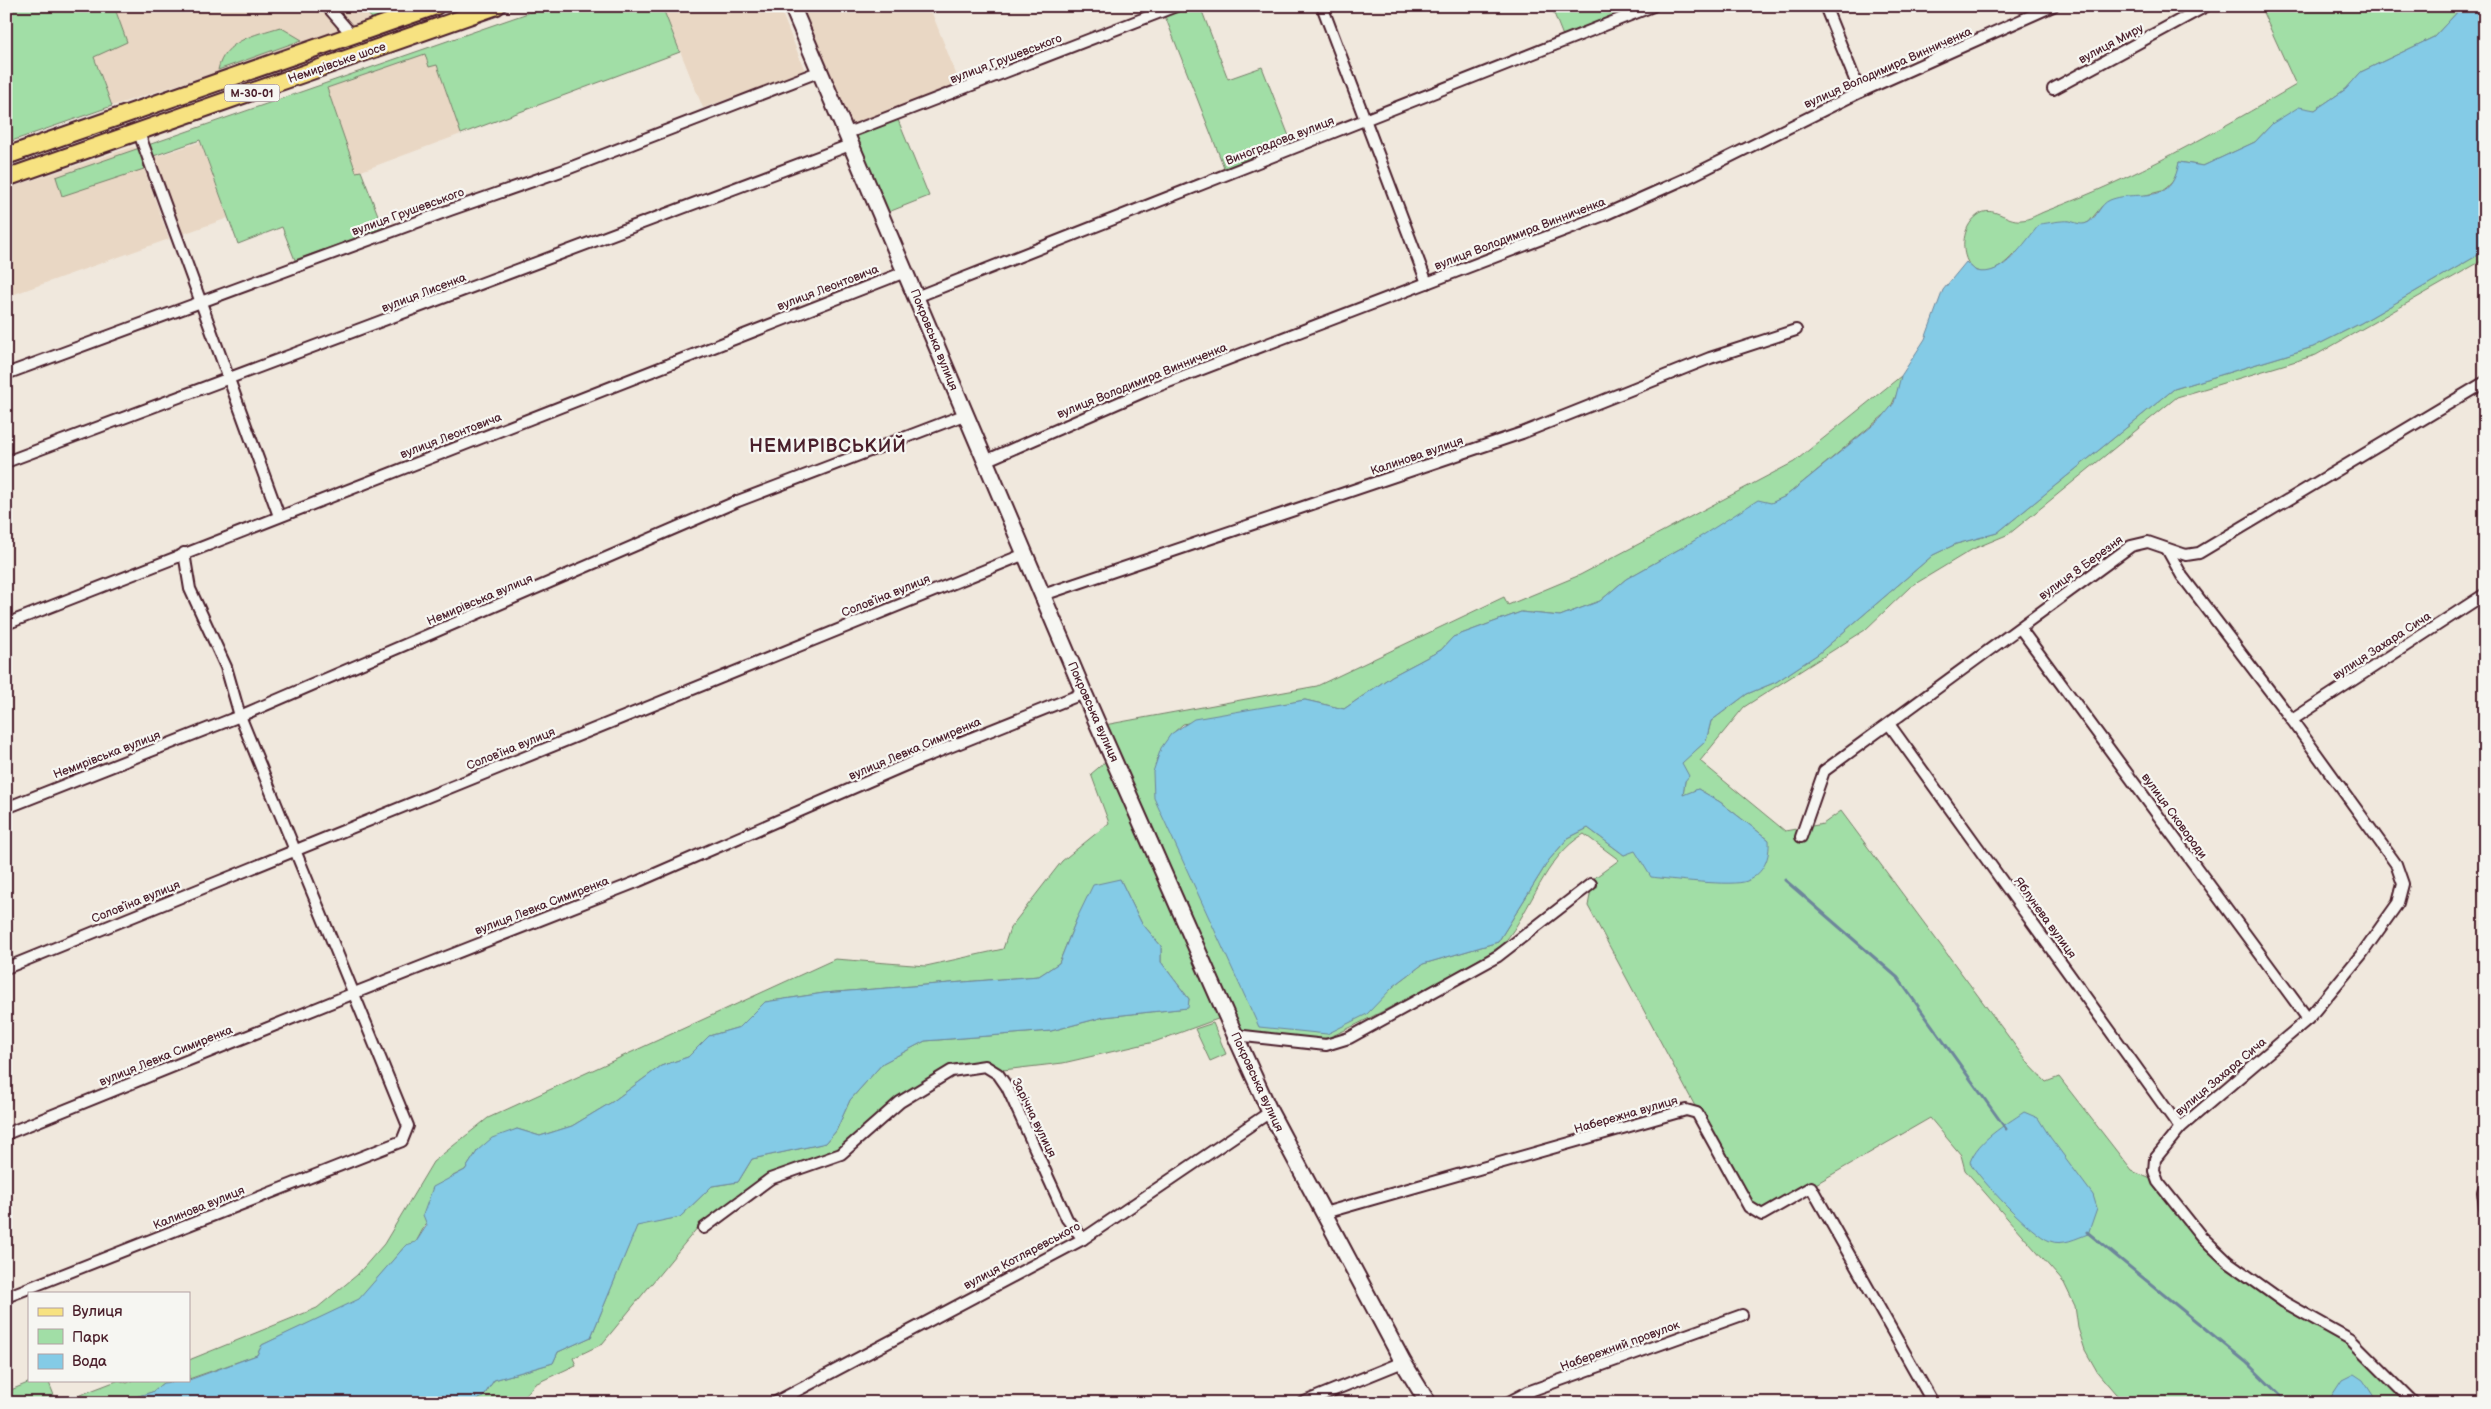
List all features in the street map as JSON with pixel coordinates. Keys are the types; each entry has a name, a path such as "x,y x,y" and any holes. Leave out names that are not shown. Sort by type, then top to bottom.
{"main road":[{"name":"Немирівське шосе","path":"6,156 436,6"},
{"name":"Немирівське шосе","path":"6,178 139,133 497,6"}],"street":[{"path":"327,6 352,35"},
{"name":"Покровська вулиця","path":"792,6 818,72 1084,693 1270,1112 1403,1362 1428,1403"},
{"name":"вулиця Грушевського","path":"848,140 1176,6"},
{"path":"1322,6 1427,283"},
{"name":"Виноградова вулиця","path":"916,297 1366,121 1653,6"},
{"path":"1825,6 1860,92"},
{"name":"вулиця Володимира Винниченка","path":"985,461 1150,389 1604,215 1687,178 1860,92 2053,6"},
{"name":"вулиця Миру","path":"2053,89 2206,6"},
{"name":"вулиця Грушевського","path":"6,374 450,210 567,170 818,72"},
{"path":"139,133 228,381 279,516"},
{"name":"вулиця Лисенка","path":"6,462 228,381 848,140"},
{"name":"вулиця Леонтовича","path":"6,624 905,272"},
{"name":"Калинова вулиця","path":"1043,595 1522,433 1710,358 1796,330"},
{"name":"вулиця 8 Березня","path":"1801,837 1824,771 2130,546 2148,542 2186,555 2199,552 2485,382"},
{"name":"Немирівська вулиця","path":"6,808 240,716 738,501 964,415"},
{"name":"вулиця Захара Сича","path":"2167,549 2182,576 2292,720 2396,864 2403,884 2398,903 2361,955 2308,1019 2180,1128 2155,1159 2154,1171 2158,1182 2201,1236 2246,1276 2284,1302 2357,1345 2414,1403"},
{"path":"184,553 190,589 226,667 240,716 297,850 352,994"},
{"name":"Соловʼїна вулиця","path":"6,968 1025,554"},
{"name":"вулиця Захара Сича","path":"2292,720 2485,594"},
{"name":"вулиця Сковороди","path":"2020,628 2308,1019"},
{"name":"вулиця Левка Симиренка","path":"6,1134 352,994 639,881 922,758 1084,693"},
{"name":"Яблунева вулиця","path":"1890,724 2180,1128"},
{"path":"1235,1035 1326,1045 1349,1038 1498,956 1591,884"},
{"name":"Калинова вулиця","path":"6,1298 402,1141 406,1136 408,1126 352,994"},
{"name":"Зарічна вулиця","path":"704,1228 770,1180 841,1154 900,1102 951,1071 985,1066 998,1074 1007,1087 1068,1219 1083,1239"},
{"name":"Набережна вулиця","path":"1324,1213 1686,1110 1697,1113 1749,1207 1762,1216 1811,1188 1933,1403"},
{"name":"вулиця Котляревського","path":"774,1403 1083,1239 1270,1112"},
{"path":"2485,1185 2483,1192 2485,1208"},
{"name":"Набережний провулок","path":"1507,1403 1530,1391 1742,1315"},
{"path":"1302,1403 1403,1362"}],"shaded area":[{"path":"114,6 359,6 375,21 112,106 94,56 126,42"},
{"path":"662,6 779,6 805,71 703,108"},
{"path":"792,6 932,6 930,8 962,89 845,134"},
{"path":"425,54 437,65 461,134 356,173 327,88"},
{"path":"200,142 228,218 180,235 151,158"},
{"path":"132,147 136,148 140,157 169,239 6,297 6,189"}],"green space":[{"path":"6,6 114,6 127,42 94,57 112,106 6,143"},
{"path":"359,6 414,6 375,21"},
{"path":"548,6 662,6 680,52 461,134 437,65 429,67 425,54 327,88 356,172 361,171 383,228 295,260 282,227 238,244 200,140 142,160 144,169 62,196 56,177"},
{"path":"1176,6 1200,6 1228,79 1262,67 1294,149 1227,175 1163,11"},
{"path":"1551,6 1624,6 1628,16 1565,41"},
{"path":"2260,6 2463,6 2434,37 2361,72 2346,89 2315,110 2273,123 2255,142 2203,166 2179,162 2174,179 2162,191 2102,206 2089,222 2082,225 2068,221 2014,254 1998,268 1985,272 1974,270 1968,262 1964,250 1965,237 1969,225 1978,215 1989,211 2010,219 2024,220 2079,198 2174,154 2296,85"},
{"path":"280,27 302,40 218,70 221,60 234,45 251,36"},
{"path":"896,115 929,196 881,215 845,134"},
{"path":"2485,251 2485,259 2316,355 2177,397 2009,534 1973,549 1910,587 1865,630 1744,707 1700,761 1785,831 1823,824 1841,811 2028,1063 2046,1082 2059,1077 2132,1171 2158,1182 2228,1262 2350,1339 2414,1403 2126,1403 2098,1373 2085,1350 2078,1328 2075,1306 2064,1283 1965,1170 1961,1155 1930,1118 1762,1215 1749,1207 1588,906 1593,879 1619,860 1584,834 1570,844 1548,870 1514,930 1504,943 1475,962 1337,1034 1315,1039 1235,1035 1226,1016 1154,1042 1063,1063 1003,1070 985,1062 951,1066 838,1150 769,1176 698,1227 602,1344 573,1358 576,1365 535,1384 519,1403 470,1403 483,1397 494,1380 553,1363 558,1352 591,1337 637,1225 680,1217 712,1186 738,1182 752,1159 826,1143 836,1131 850,1100 883,1063 925,1041 1051,1031 1104,1017 1187,1008 1189,999 1161,962 1161,946 1141,922 1120,879 1077,918 1059,963 1039,976 824,993 765,1002 740,1027 709,1036 688,1057 661,1066 612,1102 572,1126 540,1136 517,1129 478,1150 465,1170 451,1177 416,1242 406,1245 359,1300 262,1345 257,1355 190,1379 190,1360 317,1308 357,1275 384,1244 433,1162 488,1118 835,959 926,966 1003,949 1010,928 1062,861 1109,823 1091,774 1112,756 1099,726 1317,686 1504,597 1508,605 1580,575 1794,462 1901,376 1899,389 1889,411 1786,496 1692,542 1626,579 1600,601 1560,616 1521,612 1453,637 1441,650 1392,676 1344,709 1305,700 1183,724 1171,735 1156,760 1394,986 1423,964 1498,942 1549,860 1568,838 1588,828 1624,855 1635,850 1769,840 1720,802 1698,789 1683,796 1685,781 1681,763 1706,741 1711,721 1747,694 1776,682 1818,654 1933,555 1956,544 1997,533 2174,389 2313,347 2361,323"},
{"path":"1213,1023 1226,1054 1210,1061 1195,1029"},
{"path":"30,1382 49,1382 57,1403 6,1403 6,1392"},
{"path":"114,1382 170,1382 163,1383 152,1392 116,1403 59,1403"}],"water":[{"path":"2463,6 2485,6 2485,251 2361,323 2313,347 2174,389 1997,533 1956,544 1933,555 1818,654 1776,682 1747,694 1711,721 1706,741 1682,763 1689,776 1685,781 1683,795 1698,789 1720,802 1769,840 1767,859 1758,874 1740,883 1700,882 1651,877 1635,851 1624,855 1588,828 1568,838 1549,860 1498,942 1423,964 1394,986 1367,1014 1327,1034 1259,1027 1154,798 1153,772 1161,748 1171,734 1194,719 1305,700 1344,709 1392,676 1441,650 1453,637 1521,612 1560,616 1600,601 1626,579 1692,542 1758,500 1771,503 1786,496 1882,418 1894,403 1901,376 1925,339 1943,290 1966,262 1976,271 1986,272 1996,269 2020,249 2040,224 2070,221 2084,224 2089,222 2104,204 2110,200 2162,192 2175,177 2179,162 2203,166 2255,142 2273,123 2299,107 2315,110 2346,89 2361,72 2434,37"},
{"path":"1120,879 1141,922 1161,946 1161,962 1189,999 1188,1008 1104,1017 1051,1031 925,1041 883,1063 850,1100 836,1131 826,1143 752,1159 738,1182 712,1186 680,1217 637,1226 591,1337 558,1352 553,1363 494,1380 483,1397 470,1403 116,1403 152,1392 163,1383 190,1382 190,1380 257,1355 262,1345 359,1299 406,1245 416,1242 427,1225 423,1215 433,1187 465,1170 478,1150 492,1138 517,1129 540,1136 572,1126 612,1102 661,1066 688,1057 709,1036 740,1027 765,1002 824,993 1039,976 1059,963 1093,885"},
{"path":"2024,1112 2038,1118 2093,1195 2097,1208 2088,1234 2059,1243 2042,1237 2007,1206 1984,1181 1970,1162 1979,1147 1986,1140"},
{"path":"2354,1374 2363,1380 2378,1403 2327,1403 2342,1380"}],"waterway":[{"path":"1785,880 1898,978 2006,1129"},
{"path":"2087,1232 2246,1362 2288,1403"}],"district":[{"name":"НЕМИРІВСЬКИЙ","path":"828,446"}]}
